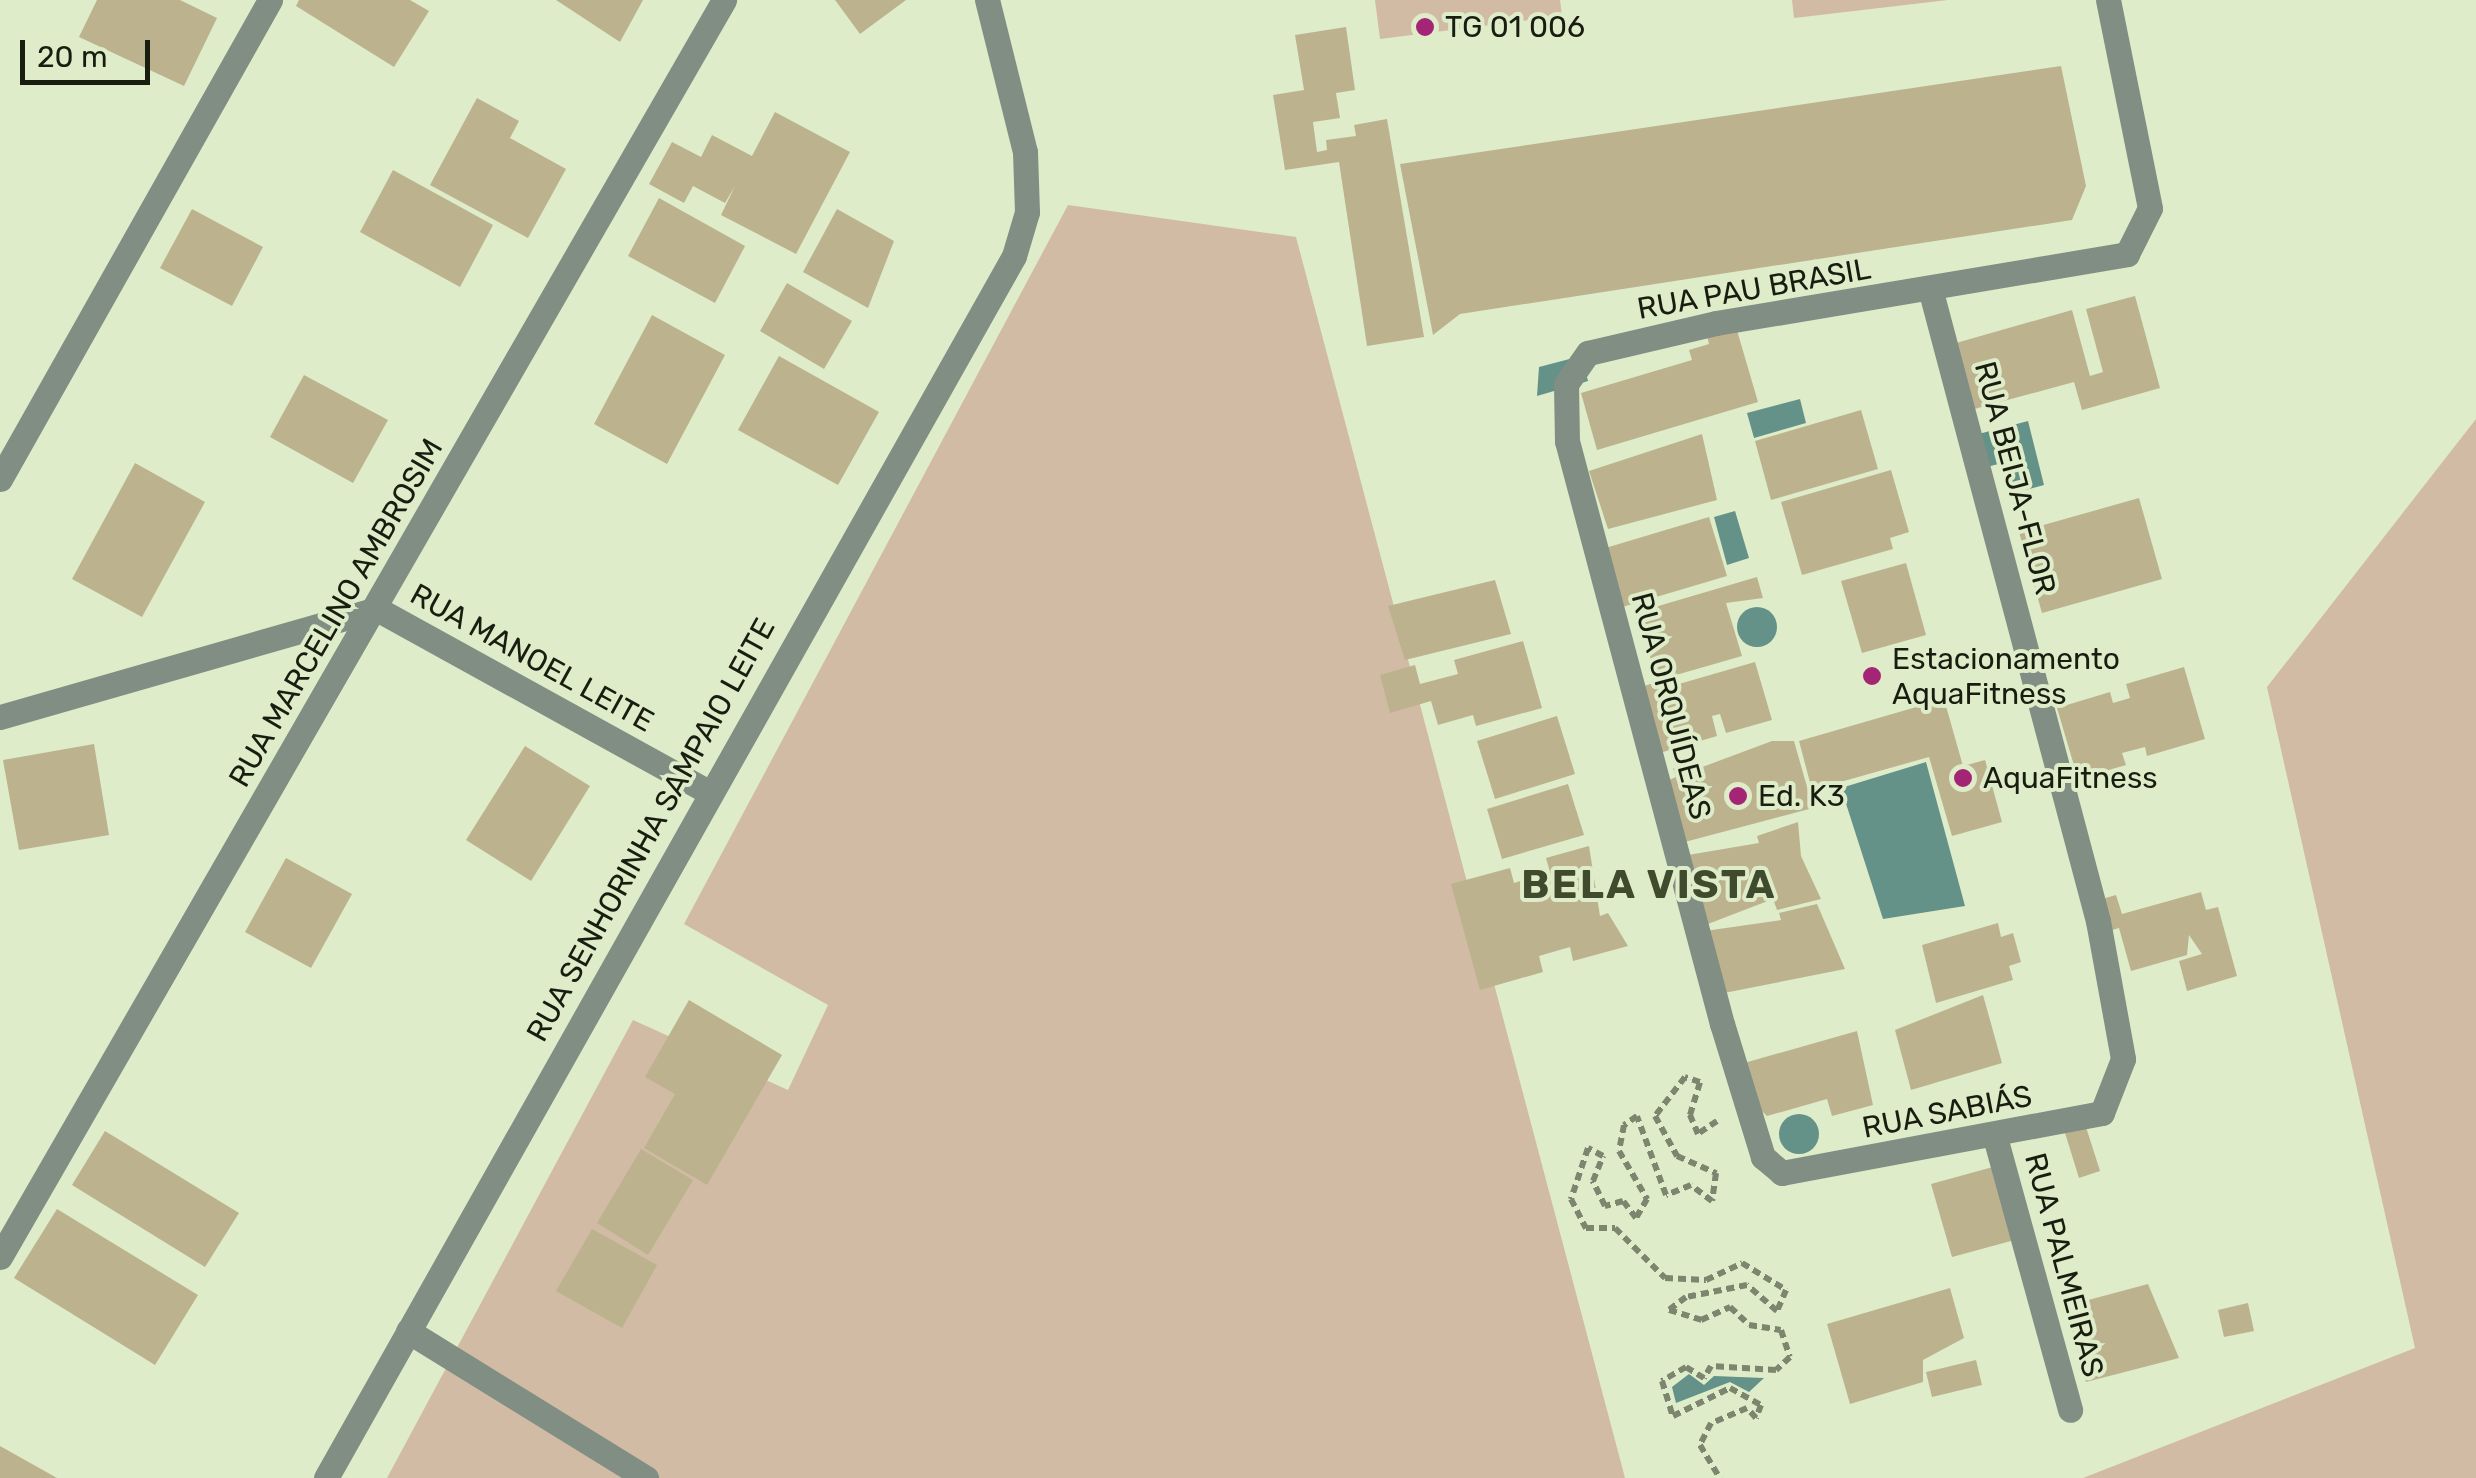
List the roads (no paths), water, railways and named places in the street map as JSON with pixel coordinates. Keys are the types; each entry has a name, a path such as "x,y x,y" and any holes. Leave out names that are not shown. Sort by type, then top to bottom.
{"street":[{"path":"0,479 270,0"},
{"name":"RUA MARCELINO AMBROSIM","path":"0,1257 377,609 724,0"},
{"name":"RUA SENHORINHA SAMPAIO LEITE","path":"326,1478 708,792 1014,256 1026,212 1024,152 987,0"},
{"name":"RUA PAU BRASIL","path":"1588,353 1716,323 2115,260 2140,238 2150,208 2108,0"},
{"name":"RUA BEIJA-FLOR","path":"1931,292 2098,921 2124,1059 2117,1089"},
{"name":"RUA ORQUÍDEAS","path":"1588,353 1566,384 1561,415 1738,1080 1775,1170"},
{"path":"0,717 377,609"},
{"name":"RUA MANOEL LEITE","path":"377,609 708,792"},
{"name":"RUA SABIÁS","path":"1775,1170 1995,1138 2102,1114 2117,1089"},
{"name":"RUA PALMEIRAS","path":"1995,1138 2070,1410"},
{"path":"408,1331 646,1478"}],"water":[{"path":"1581,356 1588,381 1537,396 1539,367"},
{"path":"1800,399 1806,423 1754,438 1747,413"},
{"path":"2028,421 2044,485 2014,493 2006,462 1979,469 1971,436"},
{"path":"1735,511 1749,558 1727,565 1714,517"},
{"path":"1757,607 1771,613 1777,627 1771,641 1757,647 1743,641 1737,627 1743,613"},
{"path":"1926,762 1965,906 1883,919 1841,788"},
{"path":"1799,1114 1813,1120 1819,1134 1813,1148 1799,1154 1785,1148 1779,1134 1785,1120"},
{"path":"1689,1374 1704,1385 1714,1376 1764,1378 1749,1392 1730,1382 1676,1403 1672,1387"}],"place":[{"name":"TG 01 006","path":"1425,27"},
{"name":"Estacionamento AquaFitness","path":"1872,676"},
{"name":"AquaFitness","path":"1963,778"},
{"name":"Ed. K3","path":"1738,796"}],"district":[{"name":"BELA VISTA","path":"1649,885"}]}
